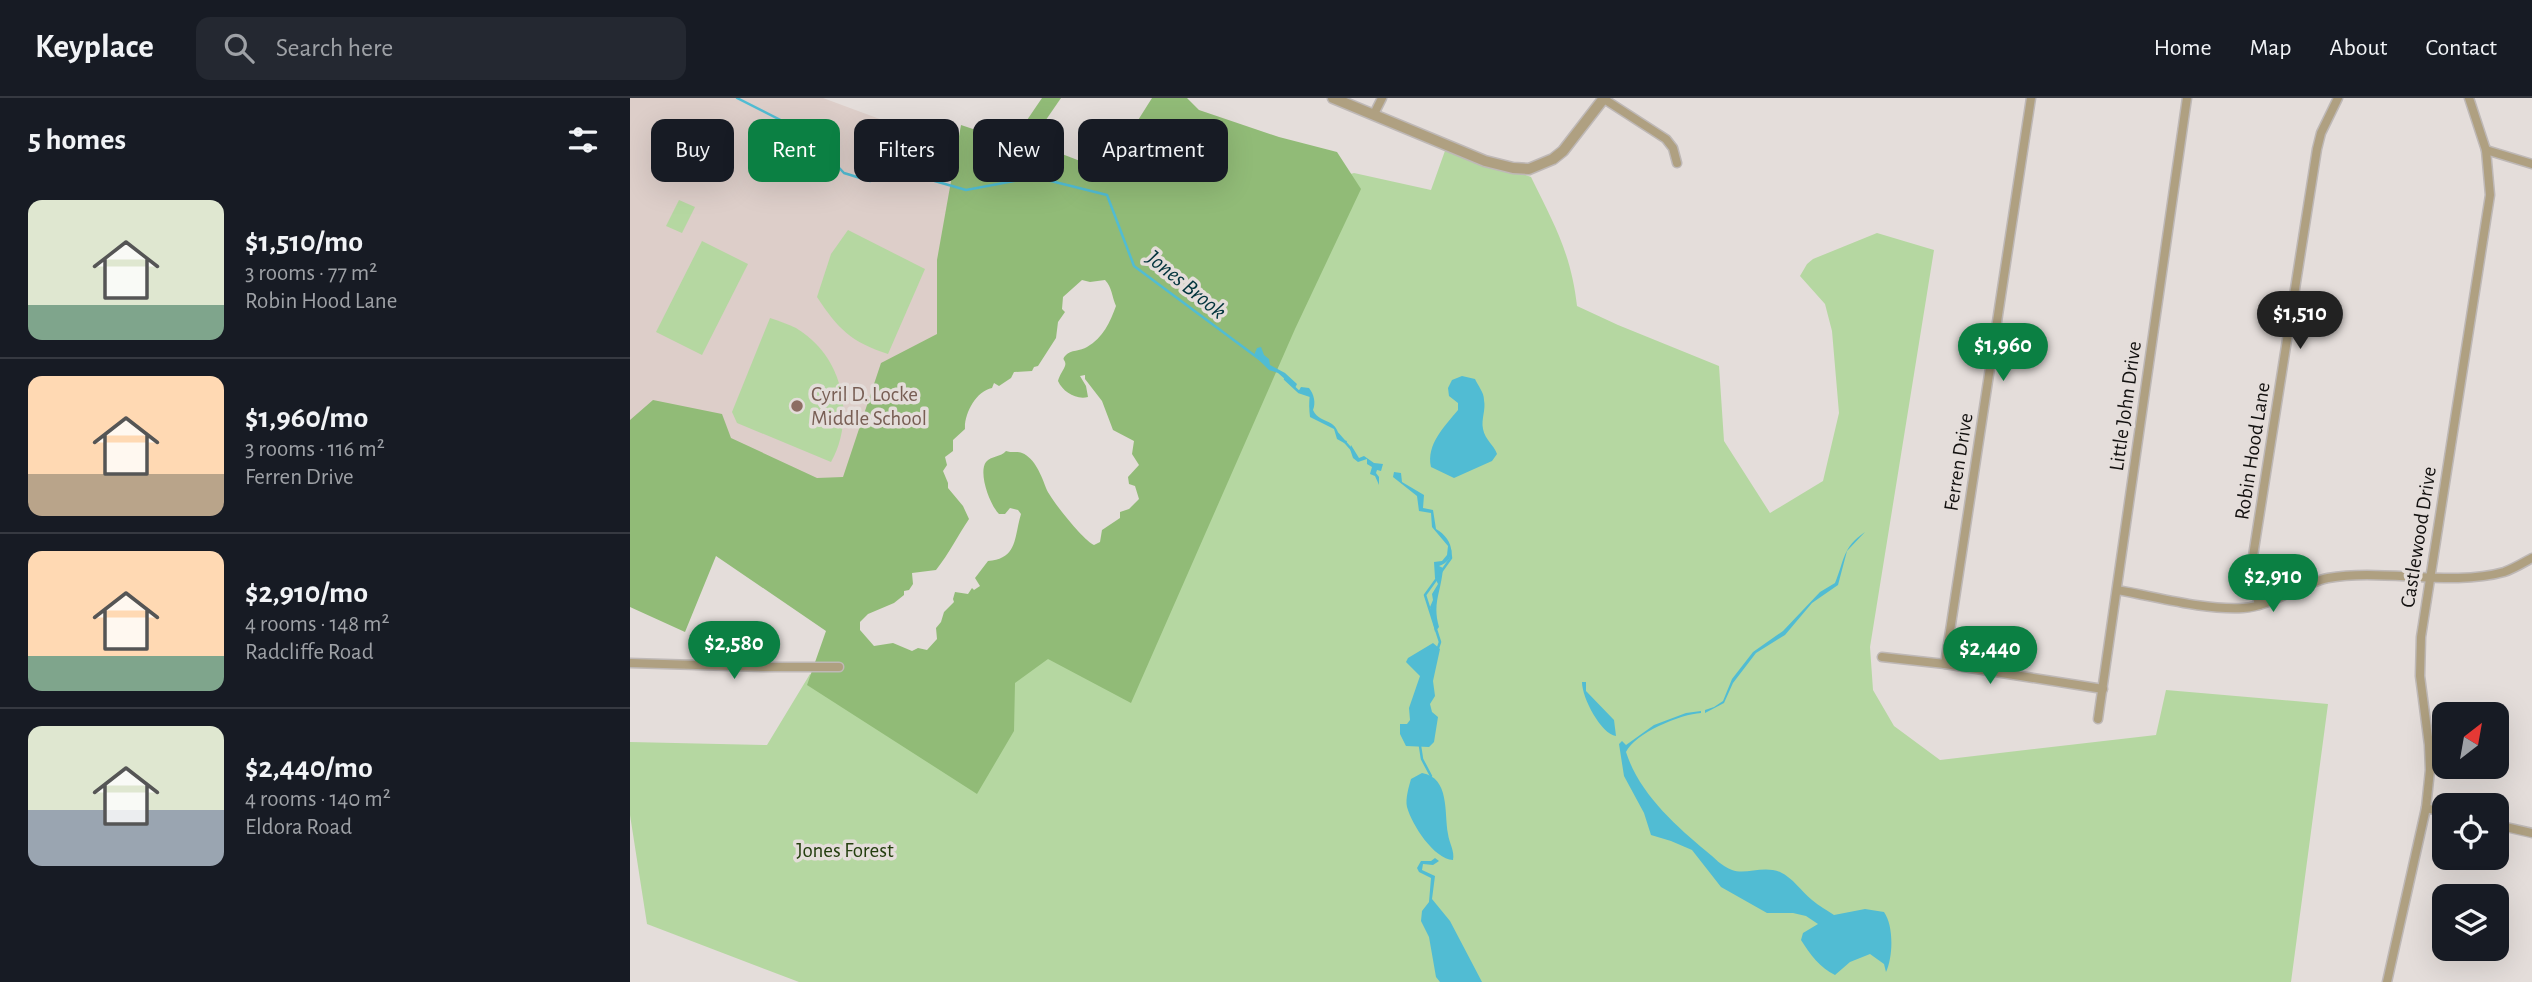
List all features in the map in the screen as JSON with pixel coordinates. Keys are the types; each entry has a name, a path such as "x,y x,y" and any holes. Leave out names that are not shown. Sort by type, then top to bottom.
{"street":[{"path":"1333,98 1496,165 1529,169 1553,159 1563,151 1604,98 1665,139 1673,148 1677,163"},
{"path":"1374,114 1382,98"},
{"name":"Ferren Drive","path":"1945,664 2031,98"},
{"name":"Little John Drive","path":"2098,719 2187,98"},
{"name":"Robin Hood Lane","path":"2259,605 2253,580 2256,543 2317,149 2321,133 2338,98"},
{"name":"Castlewood Drive","path":"2387,982 2426,808 2430,770 2429,745 2420,659 2429,576 2490,195 2486,150 2469,98"},
{"path":"2486,150 2532,164"},
{"path":"2117,590 2231,608 2259,605 2305,584 2330,578 2478,576 2505,572 2532,558"},
{"path":"1882,657 1945,664 2103,689"},
{"path":"630,663 839,667"},
{"path":"2426,808 2432,810"},
{"path":"2509,828 2532,834"}],"shaded area":[{"name":"Cyril D. Locke Middle School","path":"630,98 823,98 880,119 854,119 854,182 959,182 959,148 973,154 973,182 1007,182 876,550 630,494"}],"green space":[{"path":"1042,98 1061,98 1047,119 1028,119"},
{"path":"1152,98 1187,98 1199,110 1226,119 1139,119"},
{"path":"1228,120 1337,152 1361,189 1295,329 1131,703 1048,659 1015,683 1014,731 977,794 807,685 826,631 716,556 685,632 630,607 630,420 653,400 722,414 731,438 817,478 843,477 881,363 937,334 937,260 951,182 959,182 961,125 973,129 973,182 1064,182 1064,155 1078,160 1078,182 1228,182","holes":["1082,280 1105,280 1116,306 1108,324 1102,334 1087,347 1070,352 1064,357 1065,366 1058,381 1070,394 1088,397 1080,376 1085,375 1085,379 1102,401 1113,430 1134,441 1132,454 1139,465 1128,477 1129,484 1135,486 1139,499 1129,509 1120,512 1120,518 1102,530 1100,542 1094,545 1060,510 1027,455 1006,451 991,459 986,462 983,474 992,504 999,514 1005,514 1010,508 1021,514 1010,551 1005,556 988,561 975,578 980,586 974,590 972,588 968,594 955,592 954,602 944,612 936,628 937,639 927,650 918,648 912,651 893,643 874,646 860,630 860,622 868,614 894,603 904,595 904,591 909,590 913,584 912,573 936,570 969,519 963,506 948,488 943,471 947,465 945,457 953,451 953,440 965,429 972,404 976,398 992,388 994,383 999,386 1011,378 1014,372 1032,371 1038,366 1056,338 1058,322 1065,312 1062,309 1063,297"]},
{"name":"Jones Forest","path":"1446,148 1531,177 1566,254 1577,306 1719,366 1724,441 1770,513 1823,481 1839,413 1832,331 1825,304 1800,276 1807,264 1813,259 1877,233 1934,250 1870,647 1873,690 1894,726 1940,760 2156,735 2166,690 2328,704 2291,982 799,982 647,924 630,815 630,742 767,745 810,674 883,719 1026,630 1123,631 1329,180 1354,173 1431,190"},
{"path":"679,200 695,207 682,233 666,226"},
{"path":"848,230 925,269 888,354 864,345 846,333 817,297 831,254"},
{"path":"702,241 748,264 702,355 656,332"},
{"path":"770,318 796,328 812,340 825,354 834,371 843,407 843,426 831,462 737,423 732,412"}],"water":[{"path":"1261,347 1270,365 1297,384 1295,388 1278,373 1269,370 1254,355 1257,348"},
{"path":"1462,376 1475,379 1482,392 1483,429 1497,454 1492,461 1454,478 1431,467 1430,459 1434,443 1442,429 1458,410 1458,403 1449,396 1448,388 1452,380"},
{"path":"1301,387 1309,388 1314,399 1313,410 1319,417 1335,426 1347,441 1346,444 1337,439 1334,429 1310,417 1310,395 1298,392"},
{"path":"1351,445 1359,458 1364,456 1374,463 1383,464 1381,471 1377,470 1376,473 1379,485 1375,476 1370,474 1372,467 1367,464 1367,459 1358,462 1353,458"},
{"path":"1394,472 1401,473 1402,482 1424,495 1423,508 1433,510 1436,529 1446,537 1451,548 1450,558 1439,566 1443,568 1437,604 1439,627 1435,632 1430,607 1432,594 1438,584 1434,562 1442,561 1447,555 1448,546 1432,527 1431,513 1419,511 1417,496 1393,477"},
{"path":"1847,551 1838,585 1812,603 1785,635 1756,653 1733,683 1724,703 1705,713 1705,710 1723,701 1732,679 1753,652 1783,631 1820,592 1835,583"},
{"path":"1433,643 1440,649 1433,681 1435,696 1430,704 1432,712 1438,717 1434,742 1429,747 1406,746 1400,734 1400,724 1407,724 1410,720 1409,708 1420,676 1406,662 1408,658"},
{"path":"1582,682 1586,682 1586,691 1614,720 1616,736 1604,729 1593,714"},
{"path":"1701,711 1648,732 1626,752 1649,794 1682,830 1728,868 1737,871 1767,869 1780,872 1834,915 1865,909 1884,912 1890,925 1891,942 1886,972 1884,964 1870,954 1850,962 1835,975 1816,960 1801,940 1803,933 1818,924 1806,916 1793,913 1767,913 1721,887 1692,850 1651,835 1644,813 1624,776 1619,744 1622,741 1626,745 1654,725 1686,713"},
{"path":"1422,773 1437,782 1444,797 1453,860 1431,848 1407,807 1411,779"},
{"path":"1435,858 1439,861 1433,865 1423,864 1422,870 1435,876 1432,899 1450,921 1482,982 1440,982 1436,977 1429,937 1421,921 1422,911 1429,902 1431,878 1417,868 1421,861"}],"waterway":[{"name":"Jones Brook","path":"737,98 806,133 844,173 870,181 907,173 966,190 1035,177 1107,195 1134,266 1266,364"},
{"name":"Jones Brook","path":"1285,379 1299,392 1311,396 1311,407"},
{"name":"Jones Brook","path":"1338,434 1352,450"},
{"name":"Jones Brook","path":"1441,572 1451,558 1450,550"},
{"name":"Jones Brook","path":"1438,577 1425,595 1440,642 1438,648"},
{"name":"Jones Brook","path":"1420,746 1422,759 1431,776"}],"place":[{"name":"Cyril D. Locke Middle School","path":"797,406"}]}
